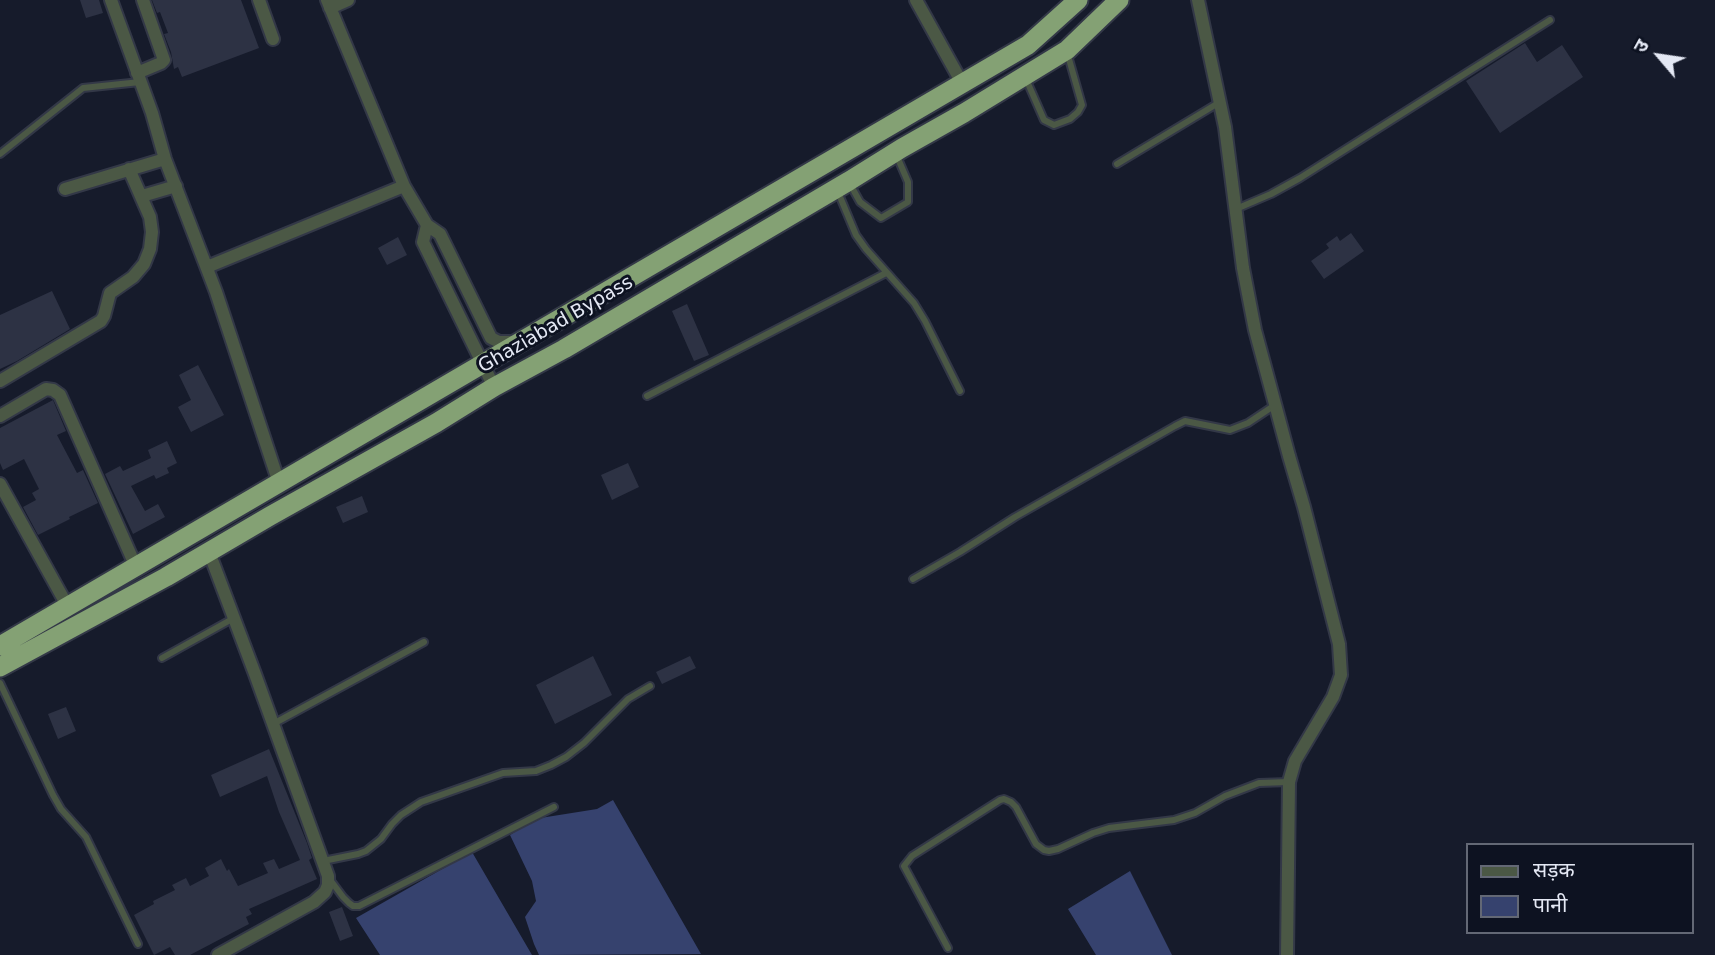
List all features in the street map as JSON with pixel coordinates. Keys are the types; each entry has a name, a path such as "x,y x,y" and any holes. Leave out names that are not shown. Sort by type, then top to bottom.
{"highway":[{"name":"Ghaziabad Bypass","path":"0,646 1028,45 1078,0"},
{"name":"Ghaziabad Bypass","path":"0,667 166,577 436,423 1025,77 1067,50 1119,0"},
{"path":"706,233 718,258"}],"street":[{"path":"111,0 152,113 165,159 207,267 279,483"},
{"path":"139,78 163,60 143,0"},
{"path":"259,0 273,39"},
{"path":"348,0 329,4 404,186 426,225 440,234 491,338 499,342 519,342"},
{"path":"916,0 962,83"},
{"path":"1198,0 1225,127 1234,209 1255,330 1339,644 1341,675 1333,697 1295,761 1289,782 1287,955"},
{"path":"65,189 165,159"},
{"path":"0,381 101,321 110,293 133,277 145,264 152,232 150,217 129,169"},
{"path":"142,196 176,186"},
{"path":"207,267 404,186"},
{"path":"426,225 423,242 494,387"},
{"path":"0,416 46,389 60,395 136,567"},
{"path":"0,484 68,607"},
{"path":"209,552 328,876 325,892 314,902 218,955"}],"lane":[{"path":"1234,209 1271,194 1300,178 1550,20"},
{"path":"1025,77 1044,120 1054,125 1070,119 1080,109 1082,100 1067,50"},
{"path":"0,154 83,88 139,78"},
{"path":"1117,164 1220,102"},
{"path":"842,185 881,218 908,202 908,182 895,152"},
{"path":"842,185 856,235 914,303 960,391"},
{"path":"647,396 887,273"},
{"path":"913,579 1015,517 1185,421 1230,430 1248,423 1275,405"},
{"path":"162,658 234,618"},
{"path":"273,724 424,642"},
{"path":"0,683 53,795 86,837 138,944"},
{"path":"323,861 366,851 381,839 401,815 421,802 502,773 537,771 566,757 628,699 650,686"},
{"path":"948,948 904,866 912,856 1000,800 1011,802 1036,844 1049,851 1109,828 1159,822 1195,813 1225,796 1259,783 1289,782"},
{"path":"328,876 342,897 353,906 359,906 554,807"}],"water":[{"path":"613,800 701,954 539,955 525,917 536,901 532,881 510,835 534,819 597,809"},
{"path":"472,852 532,955 380,955 356,918"},
{"path":"1130,871 1172,955 1096,955 1068,909"}],"building":[{"path":"80,0 99,0 103,13 86,18"},
{"path":"152,0 241,0 259,48 182,77 178,67 174,69 164,34 168,33"},
{"path":"1525,43 1537,62 1562,45 1583,77 1500,133 1466,81"},
{"path":"1351,233 1364,251 1324,279 1311,261 1329,248 1326,244 1337,236 1340,241"},
{"path":"398,237 407,255 387,265 378,248"},
{"path":"52,291 70,329 0,369 0,315"},
{"path":"687,304 709,355 694,361 672,311"},
{"path":"198,365 224,415 191,432 178,407 191,400 179,375"},
{"path":"53,400 66,431 57,435 77,473 83,470 98,503 38,535 23,507 36,500 32,493 39,489 24,459 3,470 0,463 0,428"},
{"path":"167,441 177,463 167,468 169,473 156,479 154,475 131,486 145,511 158,504 165,517 133,534 105,474 120,466 123,471 151,458 148,450"},
{"path":"628,463 639,487 612,500 601,475"},
{"path":"362,496 368,512 343,523 336,507"},
{"path":"593,656 612,695 555,724 536,685"},
{"path":"690,656 696,668 662,684 656,672"},
{"path":"66,707 76,731 58,739 48,714"},
{"path":"269,749 307,843 312,858 309,860 317,879 249,909 252,914 246,917 249,924 190,955 175,955 170,947 154,955 134,915 175,890 172,885 186,878 190,886 209,876 205,868 221,859 238,886 268,873 263,863 274,859 279,869 300,860 267,776 220,797 211,775"},
{"path":"342,907 353,936 340,941 329,912"}]}
